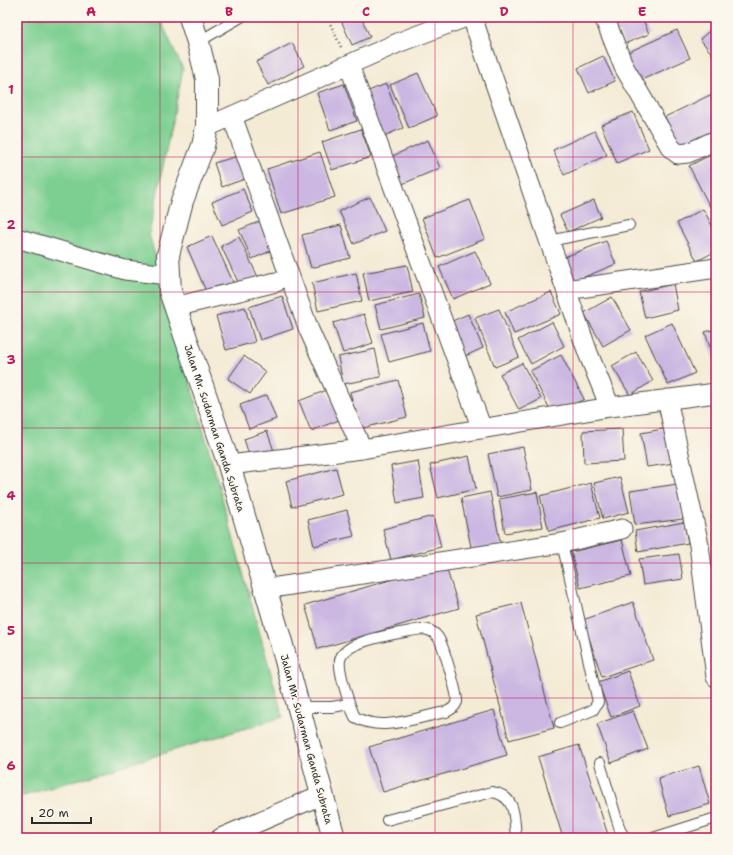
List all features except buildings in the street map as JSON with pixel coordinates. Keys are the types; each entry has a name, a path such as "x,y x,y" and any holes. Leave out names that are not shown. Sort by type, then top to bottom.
{"street":[{"name":"Jalan Mr. Sudarman Ganda Subrata","path":"190,17 207,79 207,128 175,225 168,255 170,291 229,465 334,838"},
{"path":"207,128 400,42 466,17"},
{"path":"472,17 588,353 610,407"},
{"path":"604,17 624,67 671,148 678,154 688,153 716,140"},
{"path":"349,65 482,429"},
{"path":"232,116 309,330 362,449"},
{"path":"17,238 125,270 168,275"},
{"path":"566,290 716,268"},
{"path":"175,307 276,282"},
{"path":"229,465 362,449 610,407 716,393"},
{"path":"667,399 699,545 716,677"},
{"path":"265,589 562,543 622,529"},
{"path":"221,838 321,795"}],"lane":[{"path":"198,42 241,17"},
{"path":"549,241 629,225"},
{"path":"560,723 593,710 598,702 562,543"},
{"path":"421,629 428,629 439,638 457,698 455,705 450,710 396,723 371,724 355,717 349,704 340,661 343,654 351,647 357,643 421,629"},
{"path":"298,707 332,707 349,704"},
{"path":"600,762 620,830 625,838"},
{"path":"387,820 492,792 505,795 510,802 513,811 515,838"},
{"path":"654,838 716,818"}],"path":[{"path":"327,17 349,65"}],"green space":[{"path":"17,17 159,17 183,69 149,234 283,717 17,798"}]}
